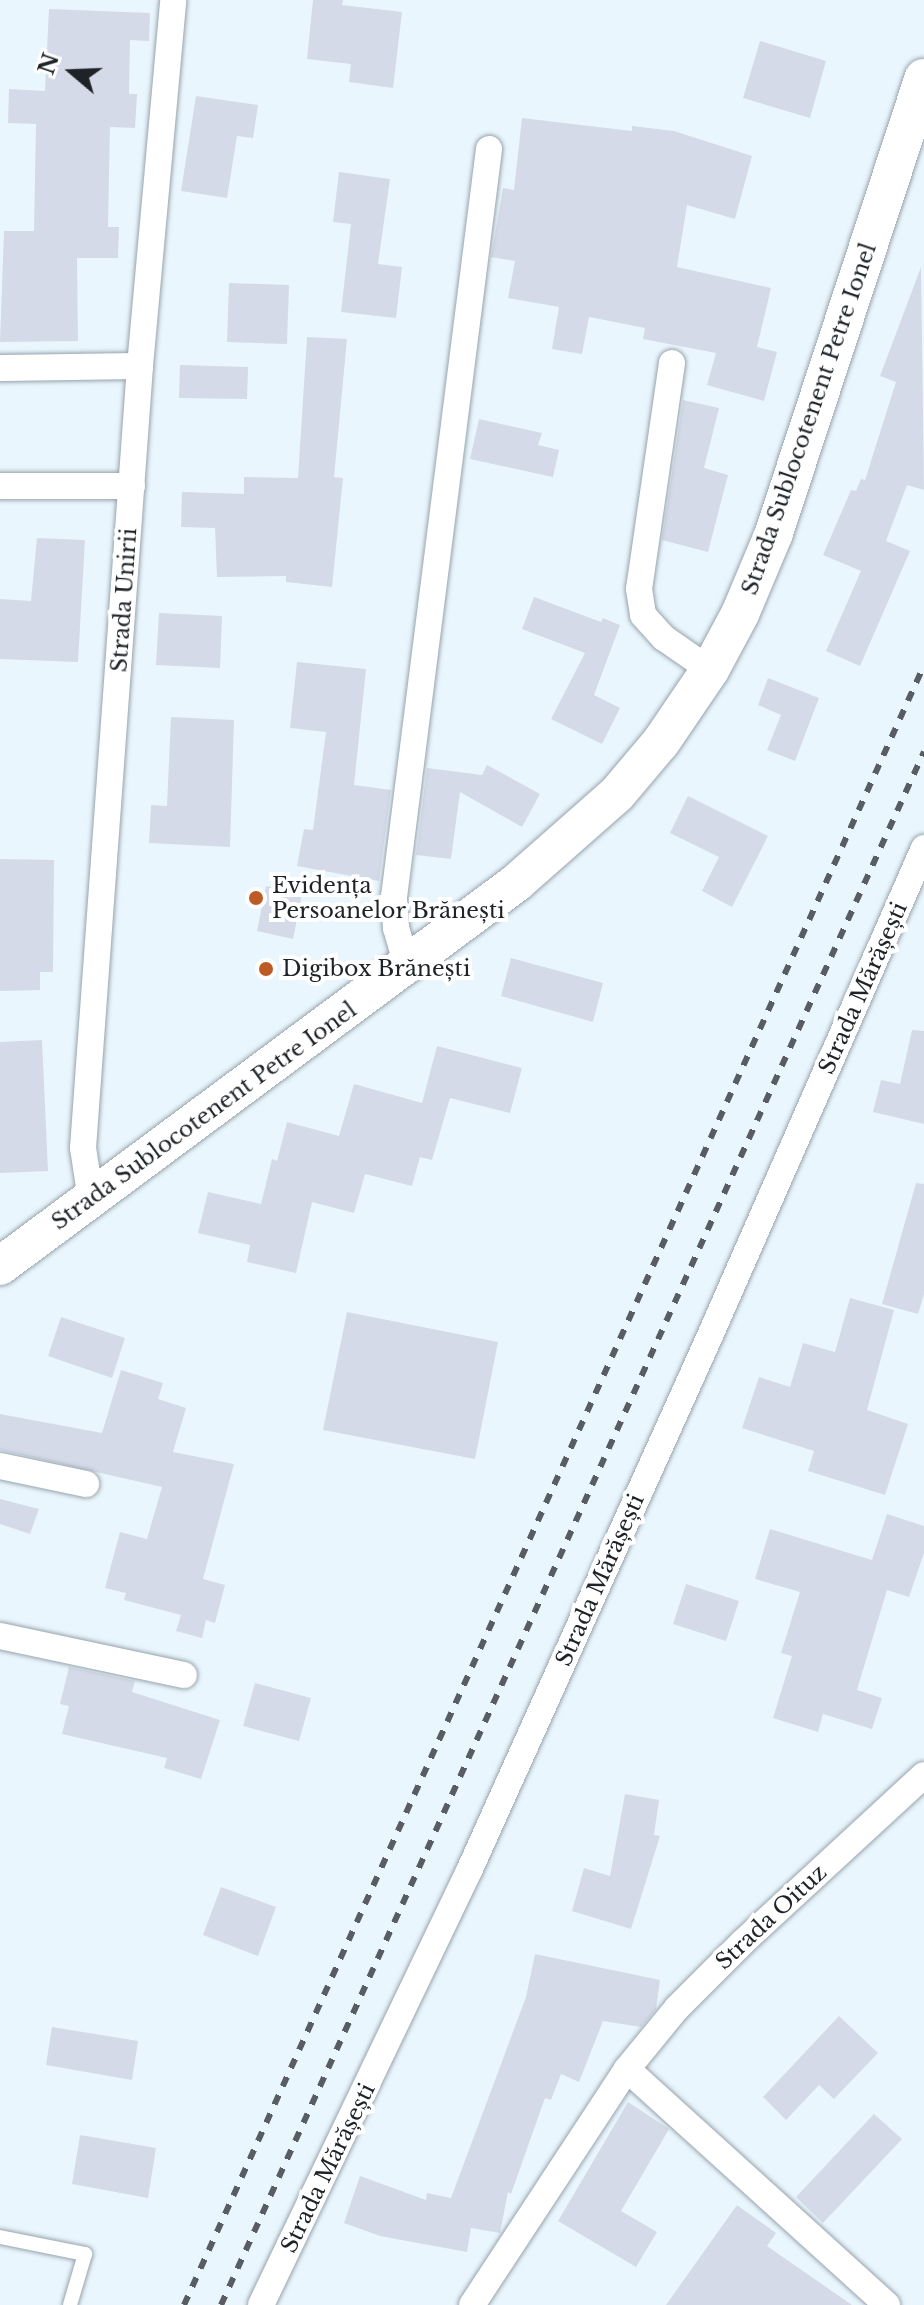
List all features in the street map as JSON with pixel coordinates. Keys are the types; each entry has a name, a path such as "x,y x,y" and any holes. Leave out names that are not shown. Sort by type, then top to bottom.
{"main road":[{"name":"Strada Sublocotenent Petre Ionel","path":"0,1266 516,883 617,794 661,742 710,670 740,614 774,533 924,78"}],"street":[{"name":"Strada Unirii","path":"91,1200 83,1148 140,366 173,0"},
{"path":"407,966 396,928 394,897 489,149"},
{"path":"672,363 639,589 643,615 664,638 710,670"},
{"path":"0,368 140,366"},
{"path":"0,486 132,486"},
{"name":"Strada Mărășești","path":"261,2305 469,1871 709,1338 924,848"},
{"path":"0,1466 86,1484"},
{"path":"0,1636 184,1675"},
{"name":"Strada Oituz","path":"472,2305 627,2069 677,2008 743,1942 924,1775"},
{"path":"627,2069 887,2305"}],"lane":[{"path":"0,2237 85,2254 70,2305"}],"building":[{"path":"313,0 343,0 342,5 402,12 393,88 349,82 351,64 307,59"},
{"path":"49,9 150,13 149,41 130,40 129,94 137,94 135,128 110,127 108,227 119,227 118,258 77,258 78,341 0,342 4,231 34,231 36,124 8,123 9,89 45,91"},
{"path":"760,41 826,61 810,118 743,98"},
{"path":"196,96 258,105 253,138 237,136 227,198 181,191"},
{"path":"522,118 632,131 632,126 674,131 752,156 735,219 687,205 677,267 771,288 757,347 777,352 764,401 707,385 716,353 643,339 645,328 589,317 582,354 552,349 559,307 508,298 515,261 491,257 503,188 514,190"},
{"path":"339,172 390,179 378,264 402,267 396,318 341,312 351,224 333,222"},
{"path":"921,267 924,490 907,485 886,541 910,551 860,666 826,651 861,571 823,555 851,490 856,491 861,479 865,480 896,382 880,376"},
{"path":"229,283 289,285 287,344 227,342"},
{"path":"307,337 347,339 334,477 343,478 332,587 286,582 286,576 217,577 215,528 181,527 182,492 244,494 244,477 298,478"},
{"path":"180,365 248,367 247,399 179,398"},
{"path":"683,400 719,408 704,468 728,475 708,552 662,540"},
{"path":"479,419 542,433 538,445 559,450 553,477 470,459"},
{"path":"37,538 85,540 78,662 0,659 0,599 31,601"},
{"path":"534,597 601,622 603,618 620,625 594,695 620,708 602,744 551,719 585,653 522,629"},
{"path":"159,613 222,616 220,668 156,665"},
{"path":"297,662 366,669 354,785 391,790 379,881 297,866 304,829 313,830 326,732 290,728"},
{"path":"768,678 819,698 795,761 767,750 781,715 758,705"},
{"path":"171,717 234,720 230,847 149,843 151,805 167,806"},
{"path":"487,765 540,794 522,827 460,792 451,859 416,855 427,768 482,775"},
{"path":"688,796 768,836 732,907 702,891 719,857 670,833"},
{"path":"0,859 54,860 53,972 40,972 40,990 0,991"},
{"path":"266,886 302,894 293,939 257,931"},
{"path":"511,958 603,983 593,1022 501,996"},
{"path":"912,1030 924,1031 924,1124 873,1112 881,1080 900,1084"},
{"path":"42,1040 48,1171 0,1173 0,1042"},
{"path":"437,1046 522,1068 510,1113 450,1098 432,1160 420,1157 412,1186 365,1174 354,1213 312,1202 296,1273 247,1262 250,1245 198,1233 208,1192 261,1204 272,1159 277,1161 287,1122 339,1136 354,1084 422,1103"},
{"path":"916,1183 924,1184 924,1294 918,1314 882,1304"},
{"path":"850,1298 894,1310 867,1410 908,1424 885,1495 808,1471 814,1451 742,1428 759,1377 790,1387 803,1343 835,1352"},
{"path":"347,1312 498,1342 475,1459 323,1430"},
{"path":"61,1317 125,1338 112,1378 48,1356"},
{"path":"121,1370 163,1383 158,1399 186,1408 173,1452 234,1464 203,1579 225,1585 215,1623 206,1620 202,1638 176,1631 181,1615 124,1600 126,1593 105,1588 120,1532 147,1539 162,1487 0,1450 0,1414 102,1433"},
{"path":"0,1499 39,1509 30,1534 0,1524"},
{"path":"887,1514 924,1526 924,1553 909,1597 887,1590 857,1690 882,1698 872,1729 823,1714 818,1732 773,1718 792,1656 781,1653 800,1592 755,1579 770,1529 872,1560"},
{"path":"686,1584 739,1601 726,1641 673,1624"},
{"path":"69,1667 135,1681 132,1692 220,1720 201,1779 164,1768 167,1758 62,1734 69,1706 60,1704"},
{"path":"255,1683 311,1698 299,1741 243,1726"},
{"path":"625,1794 659,1800 654,1835 660,1836 631,1929 572,1911 584,1868 610,1876"},
{"path":"221,1887 276,1907 258,1956 203,1935"},
{"path":"535,1954 660,1980 656,2009 641,2027 603,2021 579,2082 561,2074 551,2100 545,2098 511,2194 508,2192 500,2233 471,2228 467,2252 380,2236 344,2223 360,2176 426,2200 427,2193 451,2198 526,1997"},
{"path":"839,2016 878,2053 834,2099 819,2085 786,2120 763,2097"},
{"path":"52,2027 138,2041 132,2080 46,2065"},
{"path":"628,2102 669,2129 621,2211 657,2232 636,2267 558,2221"},
{"path":"874,2114 902,2139 823,2223 796,2197"},
{"path":"80,2135 156,2148 148,2198 72,2184"},
{"path":"737,2205 776,2233 767,2246 852,2305 666,2305"}],"railway":[{"path":"184,2305 924,665"},
{"path":"221,2305 924,752"}],"place":[{"name":"Evidența Persoanelor Brănești","path":"256,898"},
{"name":"Digibox Brănești","path":"266,969"}]}
